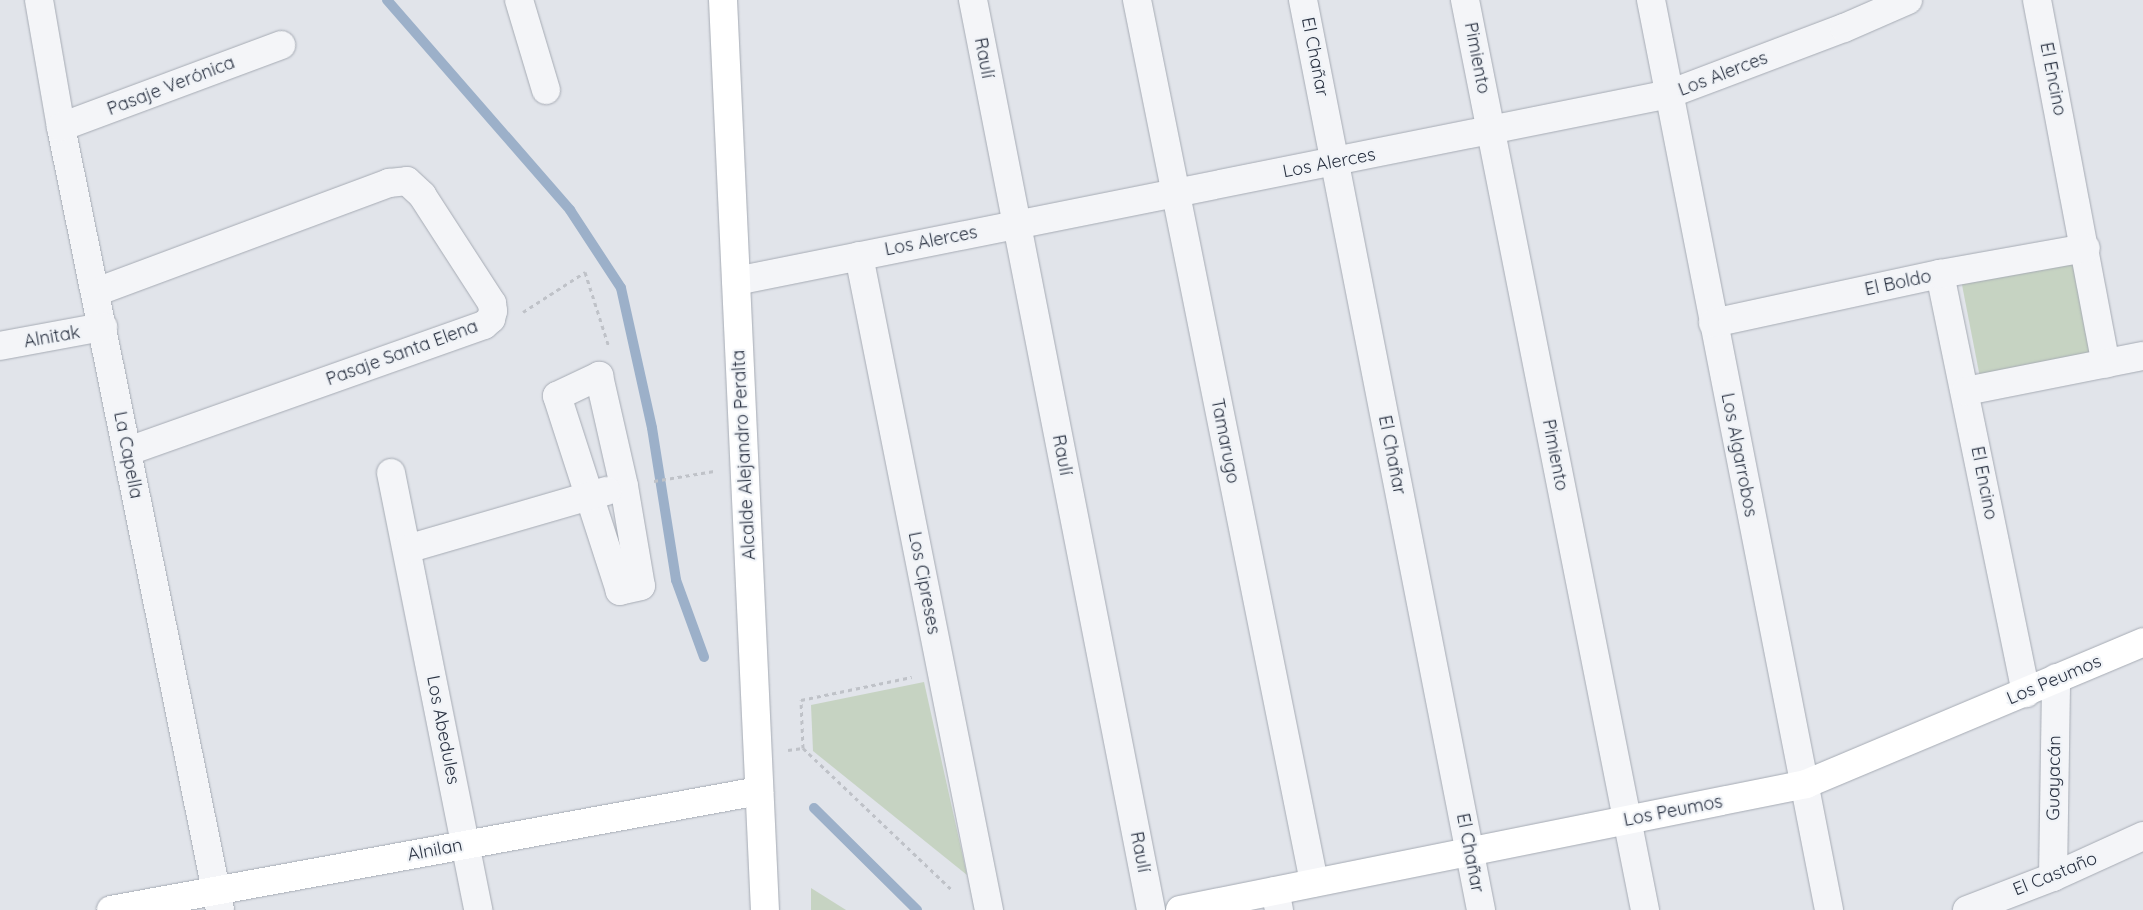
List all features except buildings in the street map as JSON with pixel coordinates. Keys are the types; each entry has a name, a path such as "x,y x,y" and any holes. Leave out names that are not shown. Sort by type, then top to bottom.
{"street":[{"name":"La Capella","path":"38,0 61,128 96,292 218,901"},
{"path":"519,0 546,90"},
{"name":"Alcalde Alejandro Peralta","path":"723,0 765,910"},
{"name":"Raulí","path":"973,0 1151,910"},
{"name":"Tamarugo","path":"1137,0 1314,882"},
{"name":"El Chañar","path":"1303,0 1481,910"},
{"name":"Pimiento","path":"1465,0 1645,910"},
{"name":"Los Algarrobos","path":"1651,0 1713,323 1806,784 1829,910"},
{"name":"Los Alerces","path":"736,281 1669,94 1844,28 1908,0"},
{"name":"El Encino","path":"2037,0 2086,248 2106,364"},
{"name":"Pasaje Verónica","path":"61,128 281,45"},
{"name":"Pasaje Santa Elena","path":"96,292 388,183 407,181 422,195 488,294 493,311 491,318 484,325 128,451"},
{"name":"El Boldo","path":"1713,323 1940,274 2086,248"},
{"name":"Los Cipreses","path":"858,256 989,910"},
{"name":"El Encino","path":"1940,274 1966,391 2026,693"},
{"name":"Alnitak","path":"0,346 103,327"},
{"path":"1966,391 2143,356"},
{"path":"599,376 624,486 641,586 620,591 557,396 599,376"},
{"name":"Los Abedules","path":"391,473 478,910"},
{"path":"407,549 624,486"},
{"name":"Los Peumos","path":"1180,910 1277,900 1314,882 1806,784 2026,693 2056,678 2143,642"},
{"name":"Guayacán","path":"2053,877 2056,678"},
{"name":"Alnilan","path":"111,910 218,901 465,844 759,791"},
{"name":"El Castaño","path":"1967,910 2014,901 2053,877 2143,836"}],"path":[{"path":"491,318 527,311 585,272 606,333 610,351"},
{"path":"624,486 744,466"},
{"path":"941,671 801,700 803,748 954,892"},
{"path":"757,753 803,748"}],"green space":[{"path":"2077,258 2096,353 1980,376 1961,281"},
{"path":"924,682 967,875 813,751 811,705"},
{"path":"811,888 846,910 811,910"}],"waterway":[{"path":"387,0 570,210 621,288 652,428 676,580 704,657"},
{"path":"814,808 917,910"}]}
